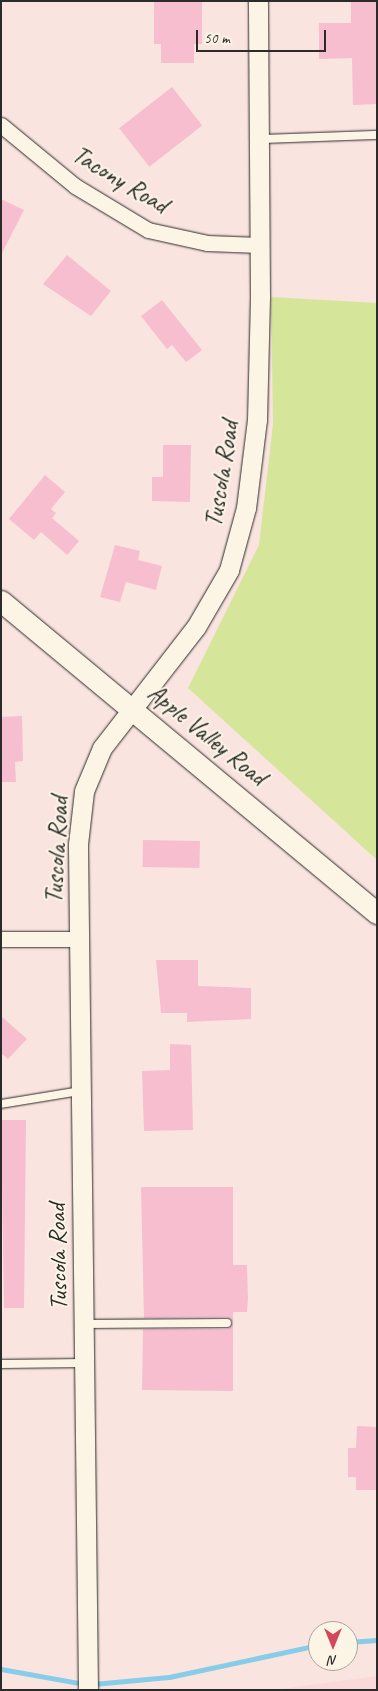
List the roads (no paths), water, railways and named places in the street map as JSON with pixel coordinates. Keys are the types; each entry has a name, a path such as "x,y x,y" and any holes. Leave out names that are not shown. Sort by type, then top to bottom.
{"main road":[{"name":"Apple Valley Road","path":"1,601 377,913"}],"street":[{"name":"Tuscola Road","path":"88,1690 78,844 84,791 102,748 196,627 229,570 246,508 257,420 260,139 258,1"},
{"name":"Tacony Road","path":"1,124 75,186 148,230 207,243 259,245"},
{"path":"1,939 78,939"}],"lane":[{"path":"260,139 377,135"},
{"path":"1,1104 80,1091"},
{"path":"84,1324 227,1323"},
{"path":"1,1364 84,1362"}],"waterway":[{"path":"358,1641 377,1640"},
{"path":"93,1684 169,1677 308,1647"},
{"path":"1,1669 84,1684"}]}
